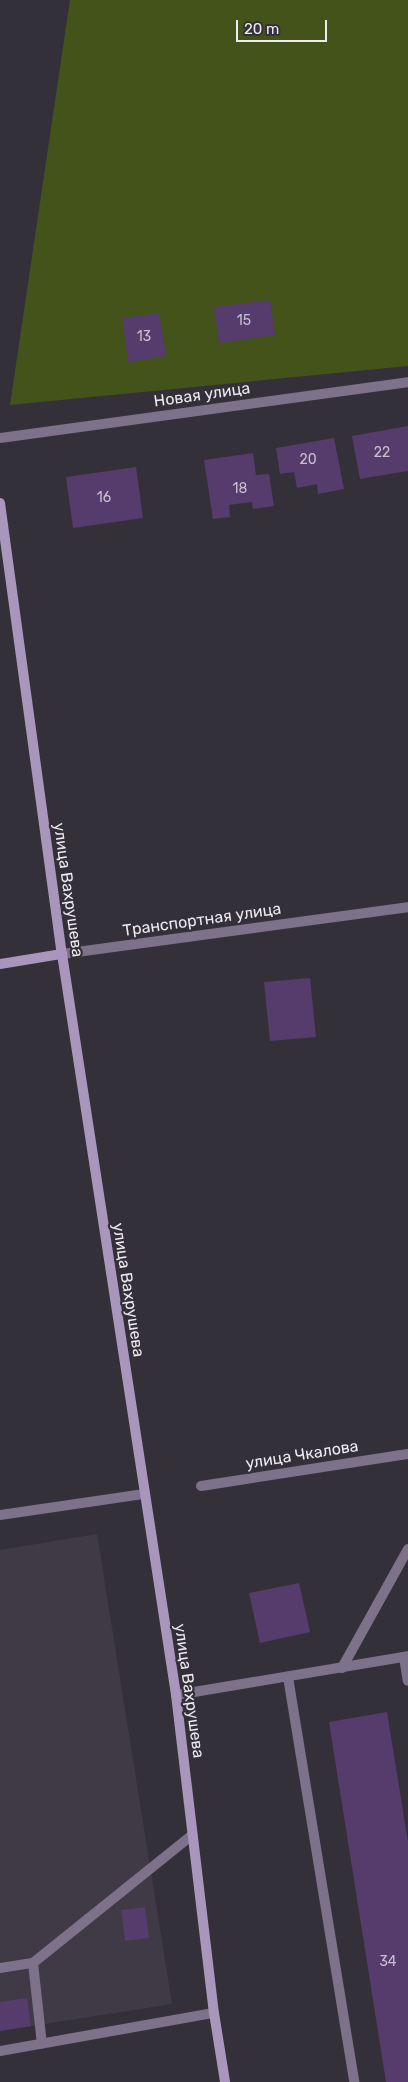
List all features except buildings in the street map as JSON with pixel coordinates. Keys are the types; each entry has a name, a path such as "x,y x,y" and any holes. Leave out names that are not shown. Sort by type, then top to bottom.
{"main road":[{"name":"улица Вахрушева","path":"0,503 62,954 176,1695 214,2013 225,2082"},
{"name":"Транспортная улица","path":"0,964 62,954"}],"street":[{"name":"Новая улица","path":"0,438 408,382"},
{"name":"Транспортная улица","path":"62,954 408,907"},
{"name":"улица Чкалова","path":"201,1486 408,1454"},
{"path":"0,1515 144,1494"},
{"path":"342,1668 408,1549"},
{"path":"176,1695 406,1656 408,1681"},
{"path":"288,1677 354,2082"},
{"path":"0,1968 33,1963 192,1835"},
{"path":"33,1963 42,2044"},
{"path":"0,2051 214,2013"}],"shaded area":[{"path":"97,1534 172,2004 0,2031 0,1550"}],"green space":[{"path":"70,0 408,0 408,366 10,405"}]}
